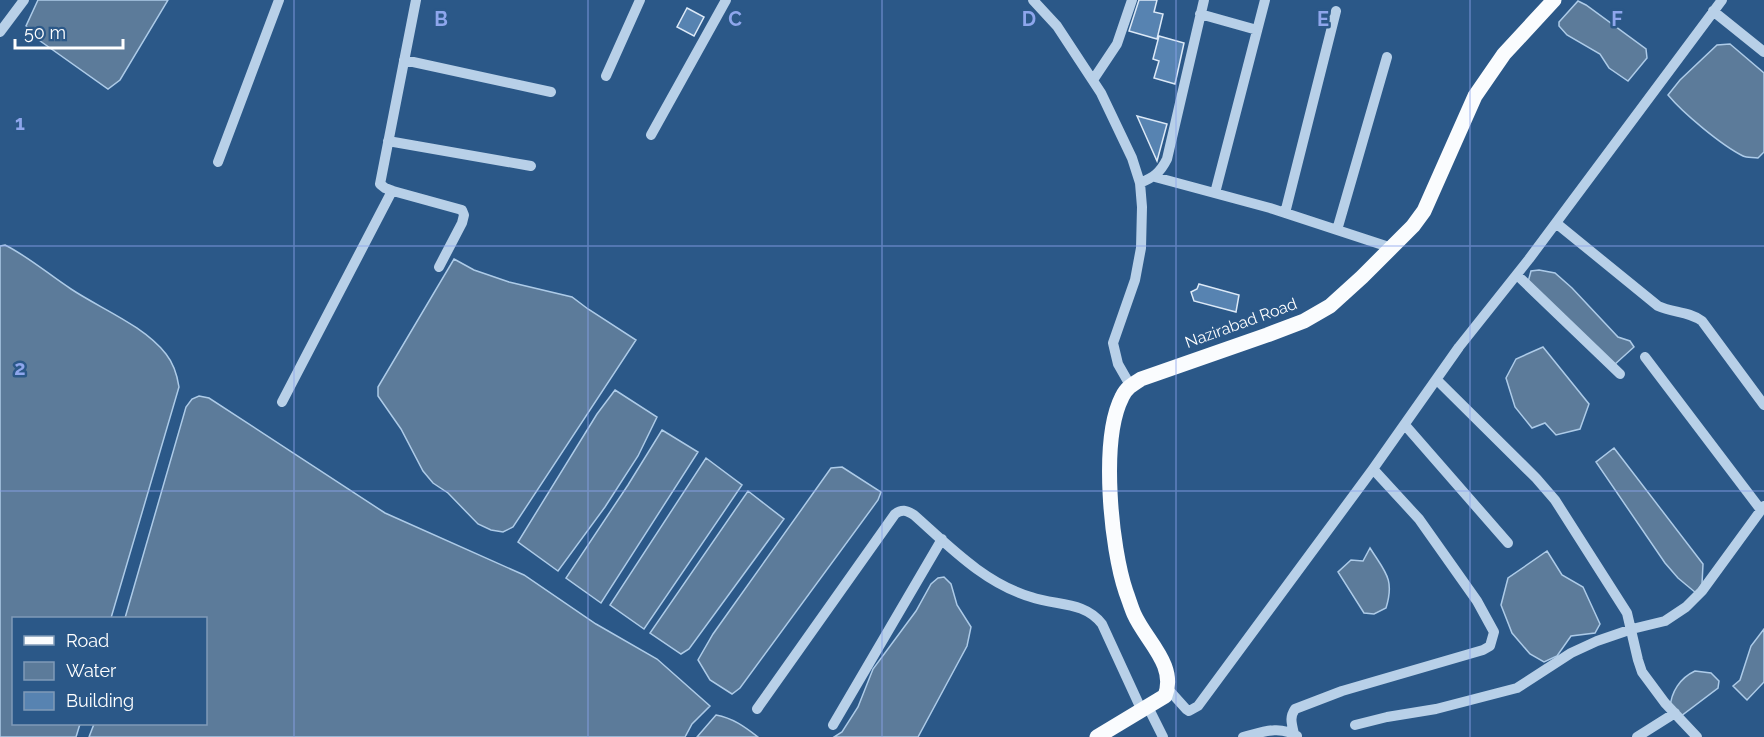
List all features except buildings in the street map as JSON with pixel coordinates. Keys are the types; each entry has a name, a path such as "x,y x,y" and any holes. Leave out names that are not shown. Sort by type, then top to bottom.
{"main road":[{"name":"Nazirabad Road","path":"1130,385 1164,370 1304,321 1329,306 1413,226 1424,211 1475,96 1504,54 1554,0"},
{"path":"1097,737 1156,701 1169,681 1155,646 1134,615 1117,557 1112,507 1111,442 1114,419 1121,398 1130,385"}],"street":[{"path":"0,32 24,0"},
{"path":"218,162 279,0"},
{"path":"416,0 380,184 392,191 462,210 464,215 462,223 439,267"},
{"path":"606,76 640,0"},
{"path":"651,135 726,0"},
{"path":"1033,0 1057,26 1093,80 1132,158 1140,183 1141,248 1135,280 1113,343 1119,364 1130,385"},
{"path":"1093,80 1117,44 1132,0"},
{"path":"1140,183 1155,177 1167,159 1204,0"},
{"path":"1215,193 1265,0"},
{"path":"1156,701 1189,711 1198,706 1373,469 1459,347 1517,275 1722,0"},
{"path":"1286,213 1336,11"},
{"path":"1713,11 1764,52"},
{"path":"1200,14 1257,30"},
{"path":"1338,230 1387,57"},
{"path":"404,60 551,92"},
{"path":"388,141 531,166"},
{"path":"1155,177 1286,213 1392,248"},
{"path":"282,402 392,191"},
{"path":"1556,223 1658,306 1666,310 1692,314 1702,321 1764,405"},
{"path":"1517,275 1620,374"},
{"path":"1355,725 1387,717 1436,710 1517,688 1571,653 1597,641 1665,621 1686,607 1702,591 1762,508 1645,357"},
{"path":"1437,380 1536,478 1555,500 1627,613 1642,672 1657,693 1697,737"},
{"path":"1405,424 1508,543"},
{"path":"1296,736 1290,721 1295,709 1342,691 1483,650 1490,646 1493,640 1494,632 1477,601 1419,519 1373,469"},
{"path":"757,709 895,514 900,510 906,510 978,571 1004,586 1046,602 1084,608 1095,615 1156,701 1163,737"},
{"path":"833,725 942,540"},
{"path":"1637,737 1675,713"},
{"path":"1243,737 1276,729 1285,730 1296,736"}],"water":[{"path":"38,0 168,0 120,80 108,89 36,38 26,26"},
{"path":"1578,1 1646,49 1647,58 1628,81 1609,68 1600,54 1567,35 1559,26 1559,22"},
{"path":"1730,44 1764,73 1764,152 1758,158 1743,156 1714,137 1668,95 1680,80 1717,45"},
{"path":"5,245 14,250 71,289 146,334 169,358 175,369 179,387 111,617 12,617 12,725 80,725 76,737 0,737 0,246"},
{"path":"454,259 474,270 509,282 572,297 636,340 513,527 503,532 478,524 448,493 433,483 423,471 401,429 378,396 378,387"},
{"path":"1531,271 1555,273 1618,337 1630,341 1634,347 1614,365 1528,282"},
{"path":"1543,347 1589,404 1580,429 1556,435 1545,423 1532,428 1515,407 1506,378 1516,359"},
{"path":"615,390 657,417 638,456 605,507 558,571 518,542 597,414"},
{"path":"199,396 209,398 385,513 524,575 596,624 657,659 710,706 692,724 685,737 89,737 94,725 207,725 207,617 125,617 186,407 192,399"},
{"path":"662,430 698,452 601,603 566,578"},
{"path":"1614,448 1703,564 1702,584 1696,593 1665,563 1596,462"},
{"path":"706,458 742,485 644,629 610,605"},
{"path":"842,467 881,492 878,500 740,688 732,694 710,680 698,660 713,634 831,468"},
{"path":"748,491 784,519 689,649 681,654 650,633"},
{"path":"1370,548 1384,570 1389,583 1386,608 1374,614 1364,613 1338,572 1351,560 1363,561"},
{"path":"1547,551 1562,575 1583,587 1600,624 1595,633 1571,636 1557,656 1544,662 1530,654 1512,633 1501,605 1508,578"},
{"path":"944,577 951,584 957,605 971,627 967,646 918,737 834,737 842,732 858,707 873,669 916,611 931,584 938,578"},
{"path":"1764,629 1764,682 1747,700 1733,686 1740,680 1751,646"},
{"path":"1695,671 1711,673 1719,681 1718,688 1681,716 1670,708 1672,696 1677,686"},
{"path":"716,715 743,726 758,737 697,737"}]}
